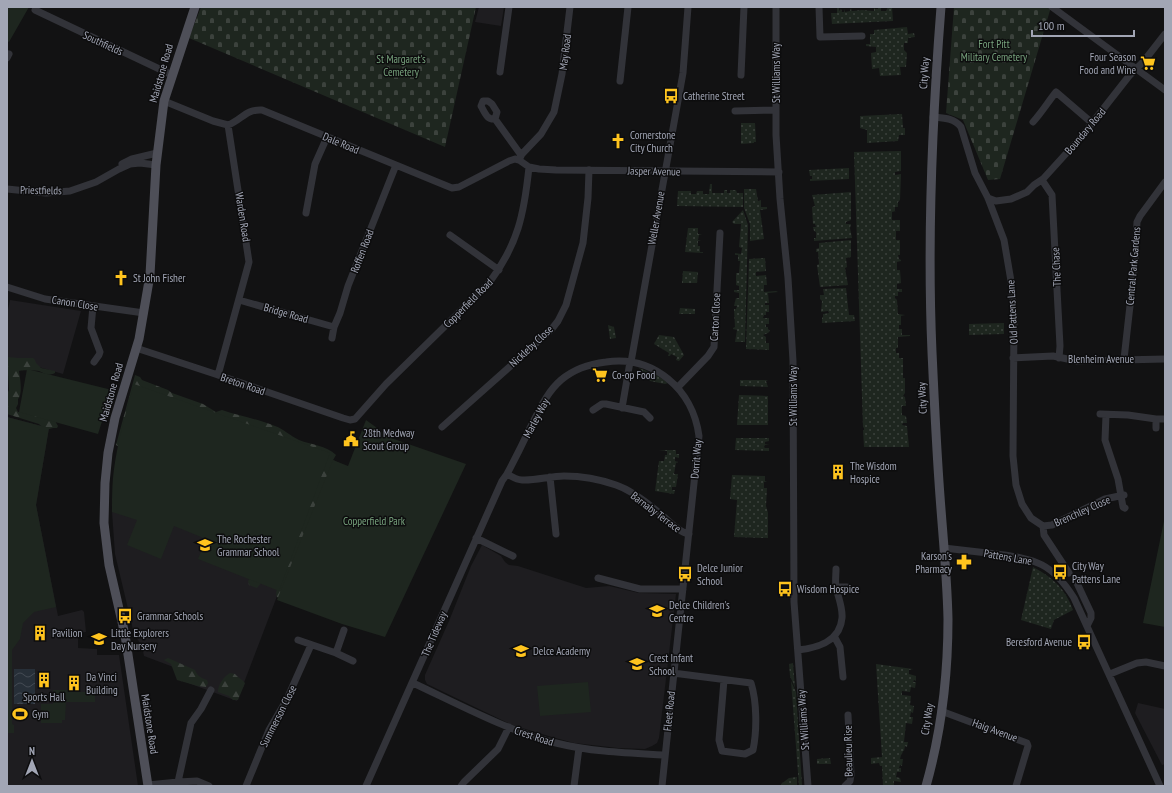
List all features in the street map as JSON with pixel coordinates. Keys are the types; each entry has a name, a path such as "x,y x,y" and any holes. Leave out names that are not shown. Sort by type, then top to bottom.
{"main road":[{"name":"Maidstone Road","path":"148,786 125,635 108,565 104,518 105,483 110,442 115,418 136,348 144,313 150,275 156,165 164,101 195,7"},
{"name":"City Way","path":"926,786 941,711 947,641 947,605 930,314 930,233 933,117 941,7"}],"street":[{"path":"500,72 509,7"},
{"name":"May Road","path":"520,157 547,127 554,112 558,97 570,7"},
{"path":"620,81 628,7"},
{"name":"Weller Avenue","path":"622,408 682,74 688,7"},
{"path":"741,75 744,7"},
{"name":"St Williams Way","path":"776,7 776,110 778,172 788,278 793,354 794,583 808,786"},
{"path":"819,7 820,37 862,36"},
{"path":"1052,7 1165,90"},
{"name":"Southfields","path":"35,10 172,75"},
{"name":"Boundary Road","path":"988,198 996,201 1011,199 1028,191 1042,180 1092,123 1165,34"},
{"path":"1034,122 1046,108 1048,102 1056,92 1092,123"},
{"path":"164,101 213,121 228,125"},
{"name":"Dale Road","path":"228,125 248,112 262,110 455,188 520,157"},
{"path":"735,111 776,110"},
{"name":"Old Pattens Lane","path":"933,117 950,119 958,123 961,127 975,173 988,198 1004,240 1011,281 1014,316 1013,456 1016,486 1022,504 1031,518 1043,526"},
{"path":"495,118 520,157 529,167"},
{"name":"Warden Road","path":"218,375 249,262 228,125"},
{"path":"306,213 315,164 327,137"},
{"name":"Priestfields","path":"119,169 121,164 129,160 157,153"},
{"name":"Priestfields","path":"7,189 46,193 70,191 96,182 119,169 134,163 156,165"},
{"name":"Roffen Road","path":"332,338 334,327 348,286 396,165"},
{"name":"Jasper Avenue","path":"529,167 541,169 588,170 778,172"},
{"name":"Copperfield Road","path":"350,420 355,419 358,416 386,384 489,283 499,270 509,252 521,221 529,167"},
{"name":"Nickleby Close","path":"442,427 550,330 558,321 566,305 583,243 588,198 588,170"},
{"name":"The Chase","path":"1042,180 1052,195 1060,358"},
{"name":"Central Park Gardens","path":"1124,359 1135,262 1137,222 1165,182"},
{"name":"Carton Close","path":"678,387 709,355 714,347 720,233"},
{"path":"450,235 499,270"},
{"name":"Canon Close","path":"7,287 45,299 144,313"},
{"name":"Bridge Road","path":"239,300 334,327"},
{"path":"93,306 91,328 100,352 94,362"},
{"name":"Breton Road","path":"136,348 350,420"},
{"name":"Blenheim Avenue","path":"1013,358 1051,356 1077,361 1165,359"},
{"name":"Marley Way","path":"502,481 543,403 550,392 562,380 579,368 588,364 611,361 630,362"},
{"name":"Dorrit Way","path":"630,362 644,365 660,372 672,381 686,398 694,413 699,439 683,589"},
{"path":"593,410 603,404 644,412 650,418"},
{"path":"1122,495 1105,440 1103,415 1128,415 1165,419"},
{"path":"1156,419 1156,428"},
{"name":"Barnaby Terrace","path":"507,474 522,480 550,477 584,477 620,486 657,510 682,533 689,534"},
{"path":"550,477 556,534"},
{"name":"The Tideway","path":"366,786 413,684 502,481"},
{"name":"Brenchley Close","path":"1043,526 1052,525 1105,499 1122,495 1123,507 1125,508"},
{"path":"1043,526 1044,536 1069,573"},
{"path":"476,538 512,556"},
{"name":"Pattens Lane","path":"944,548 1026,558 1052,571 1065,584 1074,598 1110,674 1160,786"},
{"path":"798,650 821,646 829,641 840,628 842,619 836,587 836,569"},
{"path":"598,578 640,589 683,589"},
{"path":"1076,581 1091,613 1091,618 1087,626"},
{"path":"836,587 847,587"},
{"name":"Fleet Road","path":"662,786 683,589"},
{"path":"336,653 344,630"},
{"path":"834,636 840,647 843,677"},
{"path":"298,640 336,653 353,661"},
{"name":"Summerson Close","path":"246,786 269,730 287,698 311,645"},
{"path":"1110,674 1137,663 1146,662 1165,666"},
{"path":"673,674 752,683 754,693 756,737 753,750 746,754 722,751 719,740 724,680"},
{"name":"Crest Road","path":"413,684 531,736 579,748 598,751 665,755"},
{"path":"178,782 191,723 201,709 211,690"},
{"name":"Haig Avenue","path":"941,711 1027,742 1028,746 1016,786"},
{"name":"Beaulieu Rise","path":"845,786 850,781 851,773 848,715"},
{"path":"461,786 498,749 509,727"},
{"path":"574,786 579,748"},
{"path":"148,786 197,781 210,786"}],"shaded area":[{"path":"479,7 504,7 501,26 475,22"},
{"path":"10,300 81,311 63,374 7,358 7,314"},
{"path":"7,417 49,428 36,505 58,616 82,610 84,612 86,632 78,633 78,648 97,649 97,655 119,655 138,786 7,786"},
{"path":"114,469 279,591 237,701 180,680 176,668 144,656 142,646 134,634 115,554 112,512"},
{"name":"Delce Academy","path":"482,545 501,556 509,565 518,566 586,588 609,586 639,593 676,594 659,738 657,743 645,749 618,748 574,743 512,725 427,684 425,675 471,566"},
{"path":"1138,703 1165,709 1165,764 1162,765 1135,713"}],"green space":[{"path":"7,7 29,7 9,42 7,41"},
{"name":"St Margaret's Cemetery","path":"201,7 476,7 445,147 189,38"},
{"path":"837,7 839,7 839,11 841,9 842,12 844,12 844,9 845,12 850,11 851,8 852,11 874,11 874,7 875,9 878,9 878,7 881,7 881,11 886,11 888,7 892,7 893,21 832,24 831,13 837,13"},
{"name":"Fort Pitt Military Cemetery","path":"954,7 1051,7 1000,179 988,180 963,120 946,113"},
{"path":"907,27 908,34 914,33 915,37 908,38 908,43 904,43 904,50 907,53 906,67 900,67 901,75 880,76 879,68 872,69 871,53 876,52 876,47 866,46 866,44 870,44 870,34 874,34 874,30"},
{"path":"902,114 905,135 899,135 898,141 867,143 867,130 860,128 860,116"},
{"path":"741,123 755,123 756,142 741,144"},
{"path":"901,151 901,171 895,172 895,175 901,174 900,200 898,202 898,207 895,207 896,211 892,212 892,220 900,220 900,231 896,231 896,240 900,240 900,255 898,255 901,261 897,262 897,270 900,270 901,283 897,284 897,289 902,289 902,292 898,292 898,296 895,296 895,298 897,300 898,314 905,315 901,316 901,325 899,325 899,329 902,329 902,335 910,335 898,337 898,348 896,348 896,353 899,353 899,358 903,358 905,393 903,396 905,397 906,406 902,406 902,415 906,416 907,423 903,423 902,425 907,426 909,447 864,447 854,152"},
{"path":"849,168 849,179 810,181 812,176 810,176 809,170"},
{"path":"710,184 712,184 712,193 724,193 724,190 727,190 727,193 730,193 730,190 736,190 737,193 743,193 743,207 677,206 678,191 691,191 691,194 696,194 697,191 703,191 703,194 709,194"},
{"path":"744,189 756,189 758,201 761,200 761,207 767,207 767,209 760,210 764,239 750,241 750,224 744,208"},
{"path":"851,192 851,220 846,222 846,224 851,224 850,228 852,238 814,241 814,238 816,238 816,232 814,231 813,227 816,227 815,224 813,224 812,207 815,206 812,195"},
{"path":"743,210 748,225 745,342 735,342 737,330 733,329 735,327 734,309 736,309 737,306 734,306 736,298 739,298 739,293 734,292 734,290 739,290 739,286 736,285 736,273 739,273 740,261 738,261 738,255 735,255 735,253 741,254 742,248 739,247 741,224 734,224 732,222"},
{"path":"688,228 698,228 698,234 702,234 699,235 698,240 701,240 698,241 698,246 700,246 700,252 703,253 685,252"},
{"path":"851,240 851,257 846,258 847,267 845,268 848,285 820,287 817,265 819,264 818,252 816,252 816,249 819,248 819,243"},
{"path":"765,258 766,271 756,272 756,276 766,275 767,285 764,285 764,292 778,292 768,293 769,303 765,303 765,305 769,305 769,312 766,312 766,315 764,315 763,318 769,318 769,324 766,324 766,327 768,327 770,331 763,335 766,337 766,343 769,343 769,350 746,349 749,259"},
{"path":"683,271 698,272 697,283 682,283"},
{"path":"846,288 849,315 854,315 855,321 822,323 823,314 829,313 828,311 821,312 822,301 820,299 820,295 824,295 823,289"},
{"path":"680,308 695,309 695,314 679,314"},
{"path":"1004,323 1004,334 969,335 969,324"},
{"path":"608,325 614,327 616,338 610,339"},
{"path":"659,335 674,337 684,355 679,361 676,360 677,357 671,354 668,356 669,353 654,344"},
{"path":"7,357 33,358 41,368 55,371 53,374 45,374 39,371 19,371 21,390 16,408 18,412 27,412 55,421 58,426 57,428 45,430 39,424 7,414 7,394 9,390"},
{"path":"639,368 655,374 668,383 665,384 650,381"},
{"path":"27,369 112,390 98,434 19,412"},
{"path":"135,375 140,377 142,380 172,393 203,404 216,412 222,410 269,424 281,429 299,440 328,449 336,455 333,460 339,463 280,600 278,599 276,593 277,588 264,579 257,588 249,585 248,581 254,574 121,448 116,445"},
{"path":"740,380 768,380 766,381 768,387 740,386"},
{"name":"The Rochester Grammar School","path":"134,384 330,453 279,591 198,559 206,539 174,526 161,559 127,545 137,520 112,512 112,490 118,447"},
{"path":"739,395 768,396 768,425 737,425"},
{"path":"7,417 49,428 36,505 56,607 34,612 23,623 20,639 12,650 12,723 14,725 14,733 8,733 8,777 7,777"},
{"name":"Copperfield Park","path":"366,420 391,438 466,464 385,637 342,624 277,600 333,460 348,466"},
{"path":"736,438 769,438 769,441 765,442 765,444 769,445 765,445 764,447 769,448 769,451 735,450"},
{"path":"659,450 676,450 676,454 679,454 679,458 675,457 675,461 678,462 676,463 674,474 678,474 676,487 672,487 672,490 675,490 674,494 655,491 659,461 664,461 665,455 667,455 667,451"},
{"path":"732,475 765,476 765,481 767,482 764,482 764,488 767,488 766,506 768,513 768,538 734,537 737,500 730,499"},
{"path":"1165,516 1165,627 1143,623"},
{"path":"1033,567 1047,575 1063,590 1073,610 1054,620 1051,629 1021,620"},
{"path":"168,658 195,670 197,674 207,680 208,683 206,687 177,680 171,664 164,660"},
{"path":"793,663 795,688 790,676 789,664"},
{"path":"876,664 913,669 909,670 909,674 916,676 916,681 914,680 913,682 916,682 915,688 911,687 910,692 902,691 902,695 911,696 910,705 914,706 913,713 911,712 910,717 913,717 912,724 906,723 904,742 908,742 907,747 905,746 900,759 903,759 902,766 900,765 899,768 901,768 901,772 897,772 896,777 900,778 901,782 894,781 894,785 883,786 882,766 880,766 879,763 871,764 871,758 882,757"},
{"path":"230,673 235,674 245,683 238,700 233,700 229,696 218,692 221,681"},
{"path":"791,681 796,692 802,785 799,786"},
{"path":"588,682 591,712 540,716 537,686"},
{"path":"53,690 69,690 69,692 95,692 95,702 66,702 65,720 62,720 62,723 41,723 41,704 53,704"},
{"path":"830,758 831,764 817,764 817,759"},
{"path":"797,777 797,786 781,786 781,784 789,778"}],"water":[{"path":"14,669 35,669 35,704 14,704"}],"place":[{"name":"Four Season Food and Wine","path":"1148,63"},
{"name":"Catherine Street","path":"671,96"},
{"name":"Cornerstone City Church","path":"618,141"},
{"name":"St John Fisher","path":"121,278"},
{"name":"Co-op Food","path":"600,375"},
{"name":"28th Medway Scout Group","path":"351,439"},
{"name":"The Wisdom Hospice","path":"838,472"},
{"name":"The Rochester Grammar School","path":"205,545"},
{"name":"Karson's Pharmacy","path":"964,562"},
{"name":"City Way Pattens Lane","path":"1060,572"},
{"name":"Delce Junior School","path":"685,574"},
{"name":"Wisdom Hospice","path":"785,589"},
{"name":"Delce Children's Centre","path":"657,611"},
{"name":"Grammar Schools","path":"125,616"},
{"name":"Pavilion","path":"40,633"},
{"name":"Little Explorers Day Nursery","path":"99,639"},
{"name":"Beresford Avenue","path":"1084,642"},
{"name":"Delce Academy","path":"521,651"},
{"name":"Crest Infant School","path":"637,664"},
{"name":"Sports Hall","path":"44,680"},
{"name":"Da Vinci Building","path":"74,683"},
{"name":"Gym","path":"20,714"}]}
